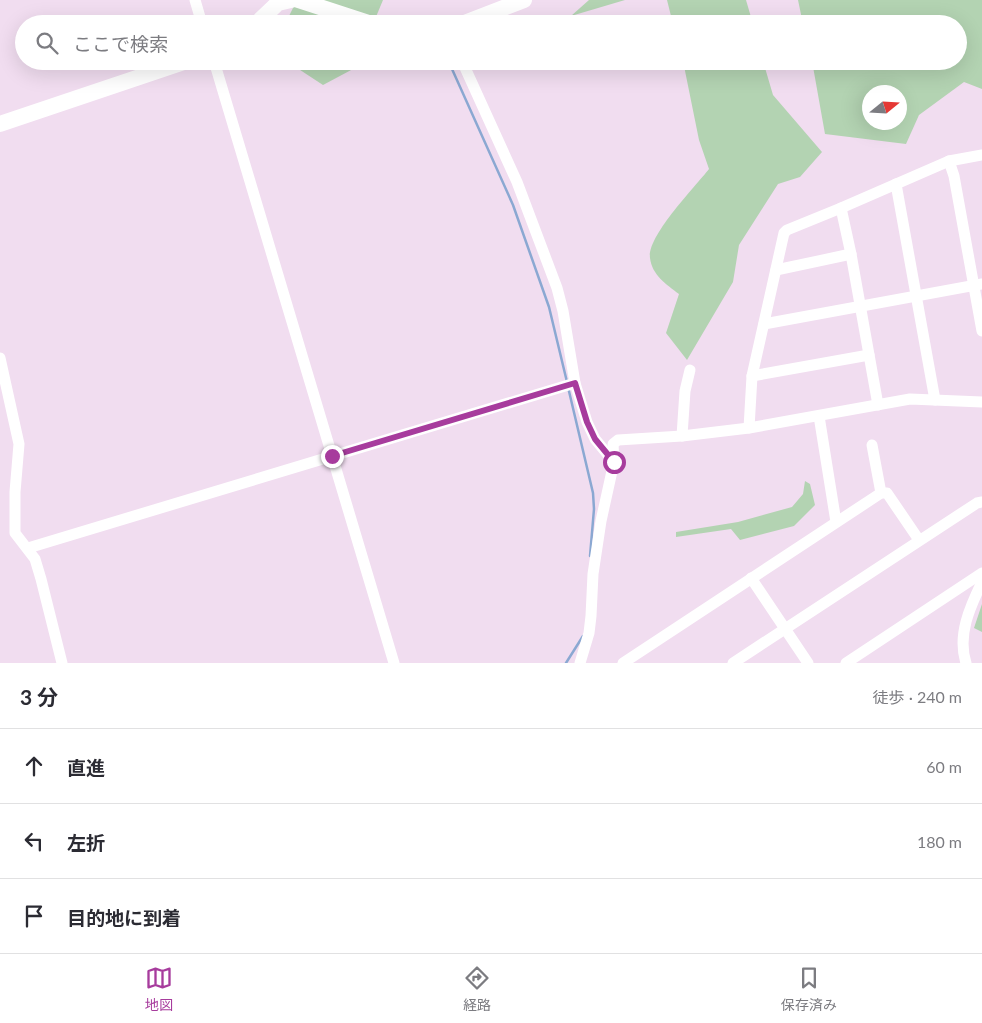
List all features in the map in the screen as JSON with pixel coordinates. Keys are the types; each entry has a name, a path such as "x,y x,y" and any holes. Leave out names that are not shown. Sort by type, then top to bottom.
{"street":[{"path":"195,0 199,15"},
{"path":"265,15 278,3 291,0"},
{"path":"298,0 344,15"},
{"path":"485,15 524,0"},
{"path":"0,124 160,70"},
{"path":"217,70 394,663"},
{"path":"466,70 517,182 556,288 563,311 575,383 587,422 595,439 614,462"},
{"path":"749,428 752,376 784,233 787,230 949,161 982,155"},
{"path":"949,161 978,285 982,331"},
{"path":"896,184 935,400"},
{"path":"841,208 852,254 878,404"},
{"path":"776,270 852,254"},
{"path":"764,324 978,285"},
{"path":"752,376 869,355"},
{"path":"0,358 19,444 15,492 15,533 35,559 42,579 62,663"},
{"path":"682,436 685,390 690,370"},
{"path":"28,548 575,383"},
{"path":"580,663 589,633 593,574 598,538 614,462 613,444 618,440 682,436 749,428 910,399 982,402"},
{"path":"819,416 836,522"},
{"path":"872,444 880,493"},
{"path":"623,663 880,493 887,493 920,540"},
{"path":"733,663 977,503 982,502"},
{"path":"846,663 982,573"},
{"path":"751,578 808,663"},
{"path":"963,662 966,622 969,609 982,582"}],"green space":[{"path":"300,0 383,0 377,15 290,15"},
{"path":"589,0 625,0 574,15 572,15"},
{"path":"667,0 746,0 750,15 671,15"},
{"path":"798,0 982,0 982,89 964,82 919,115 906,144 825,134 814,70 967,70 967,15 801,15"},
{"path":"300,70 351,70 323,85"},
{"path":"685,70 766,70 773,95 822,152 800,177 778,184 739,245 733,282 687,360 666,333 679,294 657,274 650,258 651,249 656,237 683,199 709,169 699,140"},
{"path":"805,481 810,484 815,505 794,526 740,540 731,529 676,537 676,532 738,522 792,507 803,494"},
{"path":"982,604 982,632 974,628"}],"waterway":[{"path":"452,70 513,205 549,307 567,382"},
{"path":"568,387 593,493 594,509 590,556"},
{"path":"566,663 583,636"}],"route":[{"path":"332,456 575,383 587,422 595,439 614,462"}]}
